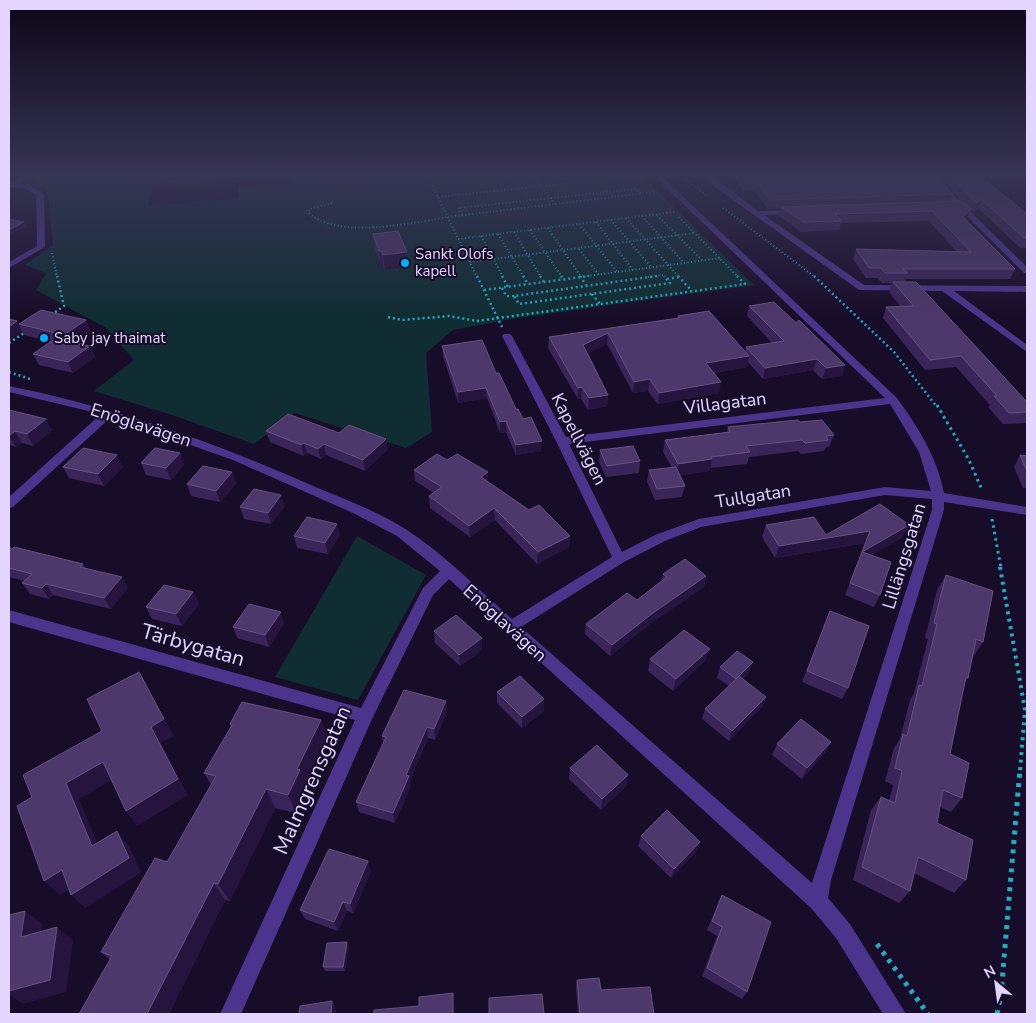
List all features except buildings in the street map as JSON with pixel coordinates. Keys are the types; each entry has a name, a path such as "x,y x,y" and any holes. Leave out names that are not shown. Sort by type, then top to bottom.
{"street":[{"path":"9,265 41,248 40,221"},
{"name":"Lillängsgatan","path":"704,221 893,400 908,420 923,446 940,496 938,510 822,880 818,901"},
{"path":"767,221 862,288 1027,289"},
{"path":"975,221 1027,271"},
{"path":"945,289 1027,349"},
{"name":"Kapellvägen","path":"507,336 562,441 619,559"},
{"name":"Enöglavägen","path":"9,389 109,413 237,457 312,489 402,533 818,901 843,931 883,998 896,1014"},
{"name":"Villagatan","path":"562,441 893,400"},
{"path":"9,504 15,492 109,413"},
{"name":"Tullgatan","path":"510,627 619,559 660,538 698,523 885,492 940,496 1027,510"},
{"name":"Malmgrensgatan","path":"230,1014 366,716 428,592 448,572"},
{"name":"Tärbygatan","path":"9,616 366,716"}],"path":[{"path":"319,221 346,229 416,221"},
{"path":"450,221 507,336"},
{"path":"458,238 605,221"},
{"path":"612,221 651,268"},
{"path":"628,221 692,292"},
{"path":"646,221 685,263"},
{"path":"663,221 702,261"},
{"path":"388,317 402,320 449,316 470,321 498,319 744,284 721,258 683,221"},
{"path":"595,222 633,270"},
{"path":"579,224 617,272"},
{"path":"548,228 600,304"},
{"path":"530,230 563,279"},
{"path":"514,232 544,282"},
{"path":"470,262 700,232"},
{"path":"498,234 528,284"},
{"path":"481,236 508,287"},
{"path":"41,248 52,250 64,306 48,317"},
{"path":"579,248 599,275"},
{"path":"484,290 721,258"},
{"path":"502,288 506,296 514,296 662,275 670,283 519,304 514,296"},
{"path":"666,279 679,277"},
{"path":"9,343 32,328"}],"green space":[{"path":"51,221 688,221 754,285 511,319 453,330 426,353 432,432 406,448 294,413 254,444 172,415 94,391 134,360 106,328 36,290 46,273 25,265 53,245"},
{"path":"357,536 426,575 358,700 275,677"}],"place":[{"name":"Sankt Olofs kapell","path":"405,263"},
{"name":"Saby jay thaimat","path":"44,338"}]}
